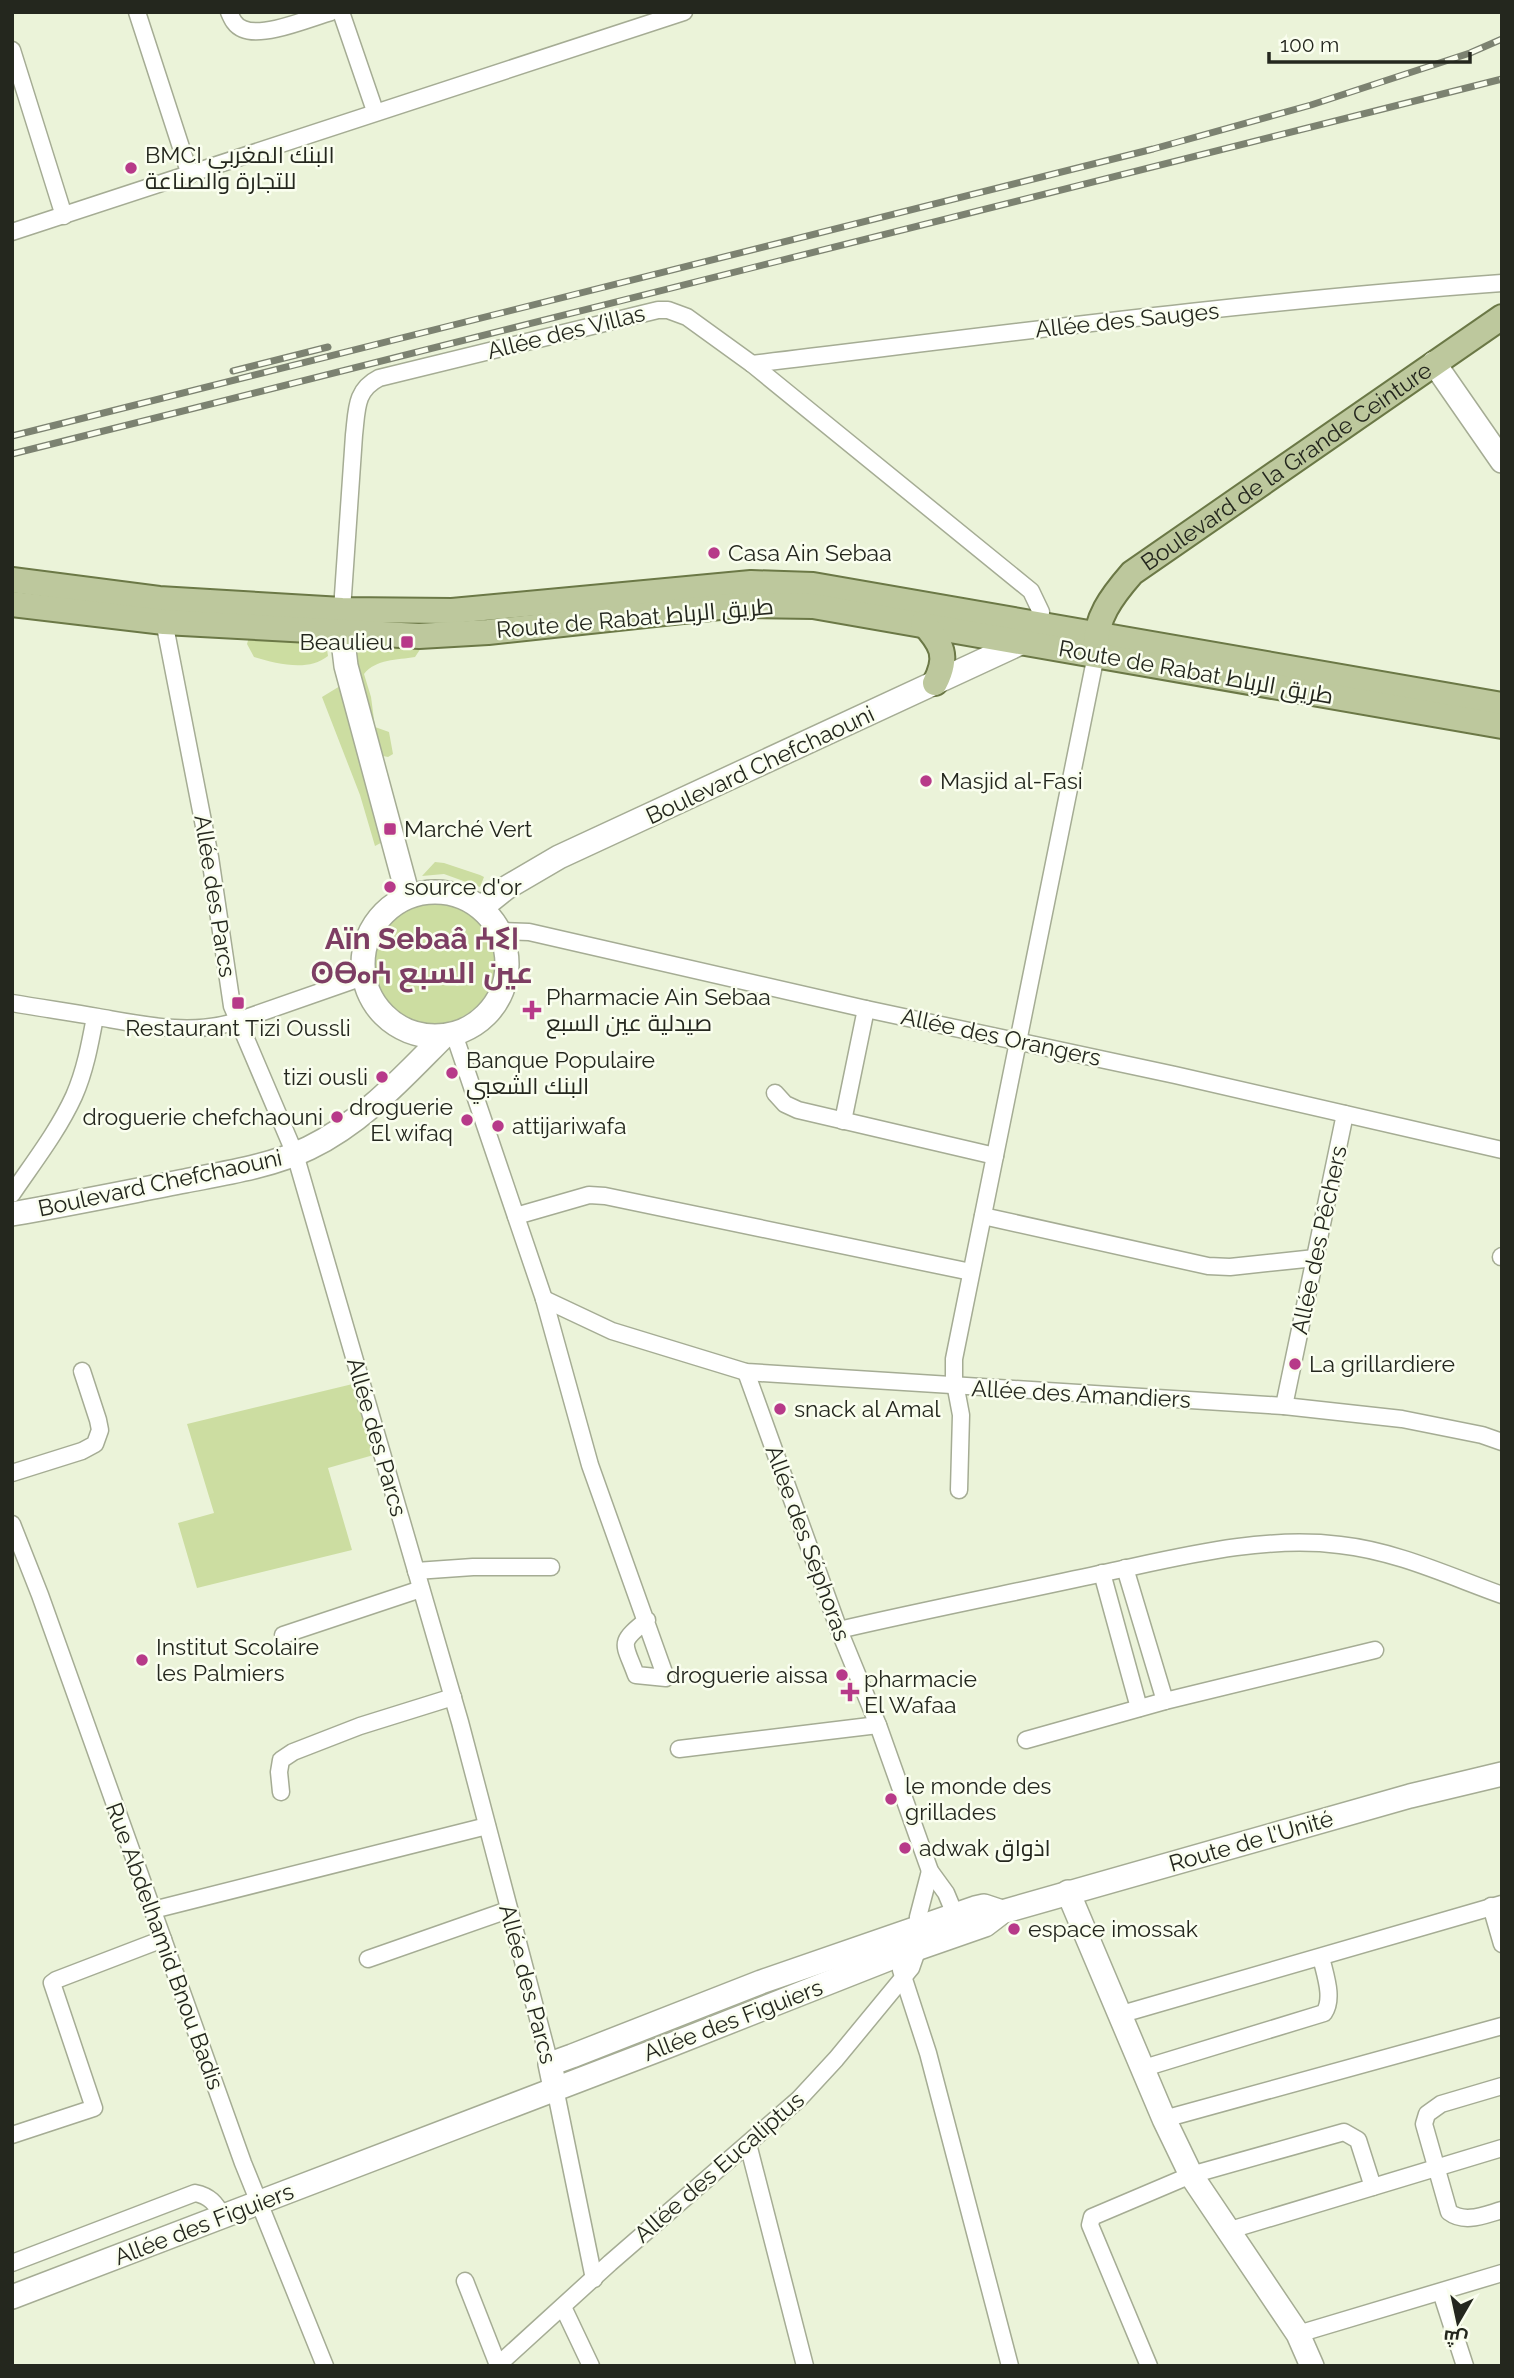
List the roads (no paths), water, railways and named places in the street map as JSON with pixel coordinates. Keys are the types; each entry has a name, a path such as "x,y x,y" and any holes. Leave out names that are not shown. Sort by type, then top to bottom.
{"main road":[{"name":"Boulevard de la Grande Ceinture","path":"1095,645 1112,595 1132,573 1502,317"},
{"name":"Route de Rabat طريق الرباط","path":"12,580 161,611"},
{"name":"Route de Rabat طريق الرباط","path":"342,621 751,583 782,583 859,593 1032,633 1502,726"},
{"name":"Route de Rabat طريق الرباط","path":"12,604 342,621 419,636 772,604 813,606 922,623 1032,633"},
{"path":"922,623 937,639 943,657 935,683"},
{"name":"Route de Rabat طريق الرباط","path":"1095,645 1502,705"}],"street":[{"path":"137,12 190,175"},
{"path":"229,12 238,27 252,31 267,30 331,12"},
{"path":"341,12 375,111"},
{"path":"12,232 684,12"},
{"path":"12,50 64,215"},
{"name":"Allée des Sauges","path":"752,364 1166,315 1412,290 1502,284"},
{"name":"Allée des Villas","path":"408,896 346,666 342,621 357,406 367,384 379,378 658,310 668,310 687,317 752,364 1031,591 1041,612 1032,633"},
{"path":"1434,363 1502,461"},
{"name":"Allée des Parcs","path":"161,611 210,857 232,1006 295,1154 453,1697 550,2064 594,2279"},
{"name":"Boulevard Chefchaouni","path":"481,908 506,888 559,857 935,683 1032,633"},
{"path":"960,1490 962,1438 954,1359 1095,645"},
{"path":"433,891 459,895 481,908 500,931 507,952 507,973 502,994 490,1012 474,1026 449,1035 424,1036 403,1030 377,1008 363,977 362,957 366,938 376,920 390,906 408,896 433,891"},
{"name":"Allée des Orangers","path":"500,931 529,932 1502,1150"},
{"path":"12,1003 130,1023 201,1029 237,1021 363,977"},
{"path":"843,1121 866,1009"},
{"path":"12,1195 73,1097 86,1063 95,1017"},
{"path":"403,1030 407,1073"},
{"path":"449,1035 544,1298 590,1465 647,1620"},
{"name":"Boulevard Chefchaouni","path":"12,1214 222,1174 295,1154 334,1133 367,1110 449,1035"},
{"path":"775,1093 790,1107 995,1157"},
{"name":"Allée des Pêchers","path":"1284,1406 1345,1114"},
{"path":"516,1216 589,1195 605,1196 971,1272"},
{"path":"982,1216 1208,1266 1230,1267 1315,1258"},
{"name":"Allée des Amandiers","path":"544,1298 612,1331 746,1372 1284,1406 1402,1419 1482,1435 1502,1442"},
{"path":"12,1473 82,1451 95,1444 100,1430 82,1371"},
{"name":"Allée des Séphoras","path":"746,1372 930,1871 946,1893 959,1924"},
{"name":"Rue Abdelhamid Bnou Badis","path":"12,1524 40,1595 258,2203 325,2366"},
{"path":"839,1630 1201,1553 1280,1544 1340,1545 1394,1556 1502,1595"},
{"path":"416,1571 530,1565 551,1567"},
{"path":"1125,1568 1166,1701"},
{"path":"1102,1573 1139,1708"},
{"path":"284,1635 421,1589"},
{"path":"1026,1740 1166,1701 1375,1650"},
{"path":"281,1792 281,1760 293,1752 360,1726 453,1697"},
{"path":"679,1749 878,1725"},
{"name":"Route de l'Unité","path":"1002,1912 1410,1796 1502,1774"},
{"path":"153,1910 487,1826"},
{"path":"918,1939 925,1886 930,1871"},
{"path":"1068,1892 1122,2014 1164,2119 1191,2175 1298,2334 1312,2366"},
{"path":"1122,2014 1496,1905 1502,1944"},
{"path":"368,1959 508,1910"},
{"name":"Allée des Figuiers","path":"550,2064 761,1982 918,1939 959,1924 989,1924 1002,1912"},
{"path":"12,2135 94,2108 52,1983 163,1939"},
{"name":"Allée des Figuiers","path":"12,2297 692,2037 896,1956 918,1939"},
{"name":"Allée des Eucaliptus","path":"497,2365 799,2099 904,1978 918,1939"},
{"path":"896,1956 928,2053 1010,2366"},
{"path":"1144,2068 1324,2013 1329,1999 1321,1957"},
{"path":"1164,2119 1502,2026"},
{"path":"1502,2086 1441,2104 1427,2114 1424,2124 1449,2211 1455,2216 1474,2218 1502,2210"},
{"path":"1149,2366 1089,2221 1092,2217 1191,2175 1344,2132 1358,2140 1373,2187"},
{"path":"748,2144 805,2366"},
{"path":"1227,2231 1502,2148"},
{"path":"12,2263 195,2193 206,2195 223,2216"},
{"path":"1298,2334 1502,2273"},
{"path":"465,2281 497,2365"},
{"path":"1441,2292 1465,2366"},
{"path":"563,2307 592,2366"}],"railway":[{"path":"12,436 1153,149 1311,105 1470,53 1502,39"},
{"path":"12,454 1502,79"},
{"path":"233,371 328,347"}],"place":[{"name":"BMCI البنك المغربي للتجارة والصناعة","path":"131,168"},
{"name":"Casa Ain Sebaa","path":"714,553"},
{"name":"Beaulieu","path":"407,642"},
{"name":"Masjid al-Fasi","path":"926,781"},
{"name":"Marché Vert","path":"390,829"},
{"name":"source d'or","path":"390,887"},
{"name":"Restaurant Tizi Oussli","path":"238,1003"},
{"name":"Pharmacie Ain Sebaa صيدلية عين السبع","path":"532,1010"},
{"name":"Banque Populaire البنك الشعبي","path":"452,1073"},
{"name":"tizi ousli","path":"382,1077"},
{"name":"droguerie chefchaouni","path":"337,1117"},
{"name":"droguerie El wifaq","path":"467,1120"},
{"name":"attijariwafa","path":"498,1126"},
{"name":"La grillardiere","path":"1295,1364"},
{"name":"snack al Amal","path":"780,1409"},
{"name":"Institut Scolaire les Palmiers","path":"142,1660"},
{"name":"droguerie aissa","path":"842,1675"},
{"name":"pharmacie El Wafaa","path":"850,1692"},
{"name":"le monde des grillades","path":"891,1799"},
{"name":"adwak اذواق","path":"905,1848"},
{"name":"espace imossak","path":"1014,1929"}],"district":[{"name":"Aïn Sebaâ ⵄⵉⵏ ⵙⴱⴰⵄ عين السبع","path":"422,956"}]}
